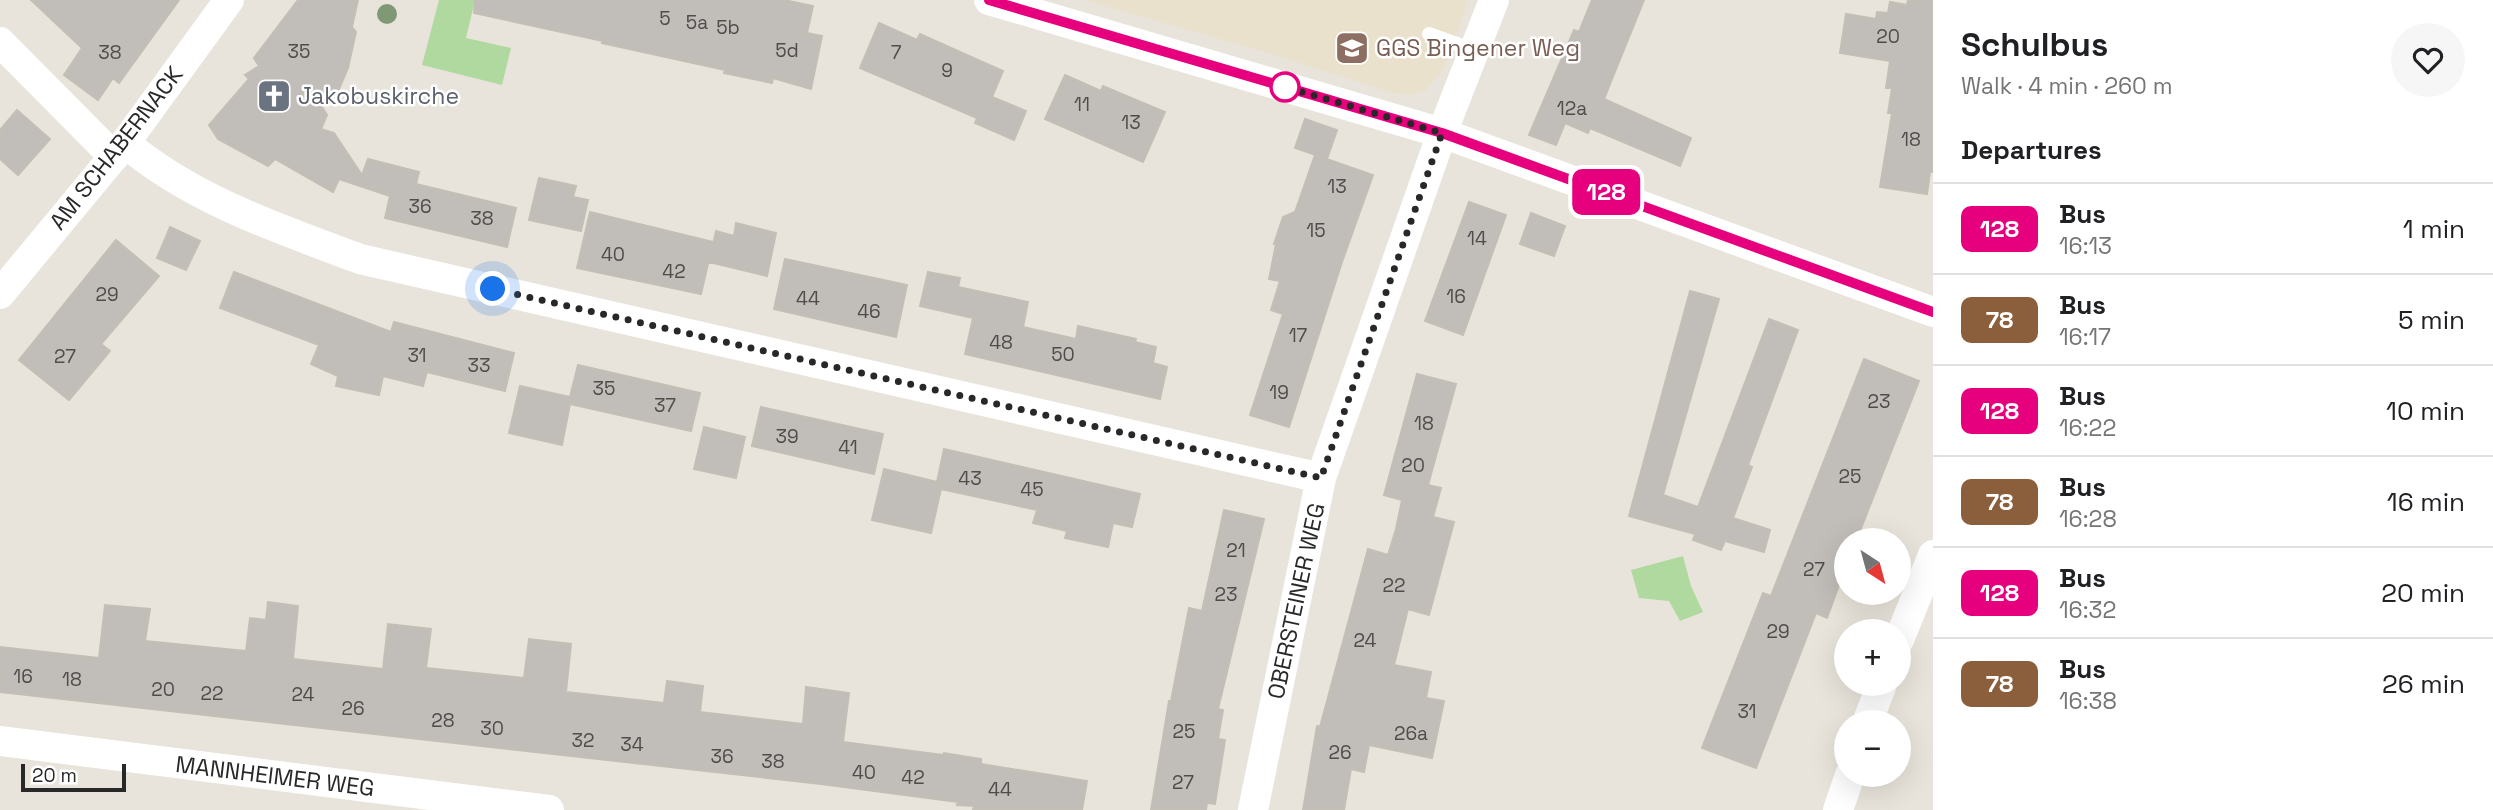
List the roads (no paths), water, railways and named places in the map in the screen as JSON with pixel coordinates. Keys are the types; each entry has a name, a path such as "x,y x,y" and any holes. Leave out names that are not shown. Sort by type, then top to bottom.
{"street":[{"name":"AM SCHABERNACK","path":"0,294 120,150 229,0"},
{"path":"989,0 1442,133 1933,312"},
{"name":"OBERSTEINER WEG","path":"1253,810 1321,478 1442,133 1494,0"},
{"path":"0,41 120,150 184,186 266,224 360,259 1321,478"},
{"path":"1907,619 1933,555"},
{"name":"MANNHEIMER WEG","path":"0,741 549,810"},
{"path":"1838,810 1846,787"}],"lane":[{"path":"1429,34 1474,50"}],"place":[{"name":"GGS Bingener Weg","path":"1352,48"},
{"name":"Jakobuskirche","path":"274,96"}]}
